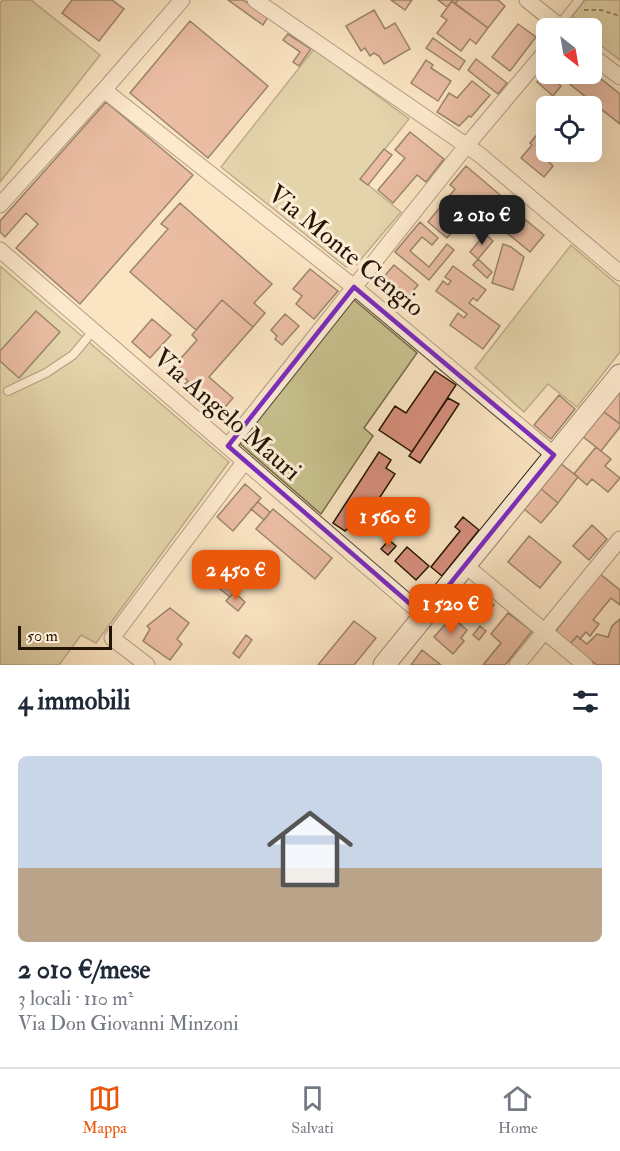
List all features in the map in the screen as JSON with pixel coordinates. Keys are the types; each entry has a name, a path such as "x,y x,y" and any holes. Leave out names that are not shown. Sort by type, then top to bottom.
{"street":[{"path":"0,205 182,0"},
{"path":"255,0 467,145 620,273"},
{"path":"527,0 549,18"},
{"path":"228,446 467,145 536,63"},
{"path":"602,63 620,77"},
{"name":"Via Monte Cengio","path":"104,90 354,287 554,455"},
{"name":"Via Angelo Mauri","path":"0,250 424,616"},
{"path":"387,664 620,375"},
{"path":"147,665 112,638 245,461"},
{"path":"517,665 620,538"},
{"path":"466,566 585,665"}],"lane":[{"path":"566,18 579,0"},
{"path":"8,392 46,373 73,355 93,331"}],"path":[{"path":"571,10 601,10 620,16"}],"highlighted area":[{"path":"354,287 554,455 424,616 228,446"}],"shaded area":[{"path":"3,0 31,0 100,55 0,182 0,3"},
{"path":"585,0 620,0 620,60 602,46 602,18 574,18 573,15"},
{"path":"314,49 409,119 361,179 401,212 356,265 346,267 221,167"},
{"path":"571,245 620,287 620,352 577,407 548,384 524,412 475,368"},
{"path":"0,266 229,462 96,643 81,635 59,665 0,665"},
{"path":"353,299 417,353 364,428 373,436 321,514 239,443"}],"building":[{"path":"72,0 112,0 124,9 99,41 62,13"},
{"path":"228,0 243,0 268,17 263,25"},
{"path":"391,0 412,0 405,10"},
{"path":"438,0 458,0 455,4 452,1 447,7"},
{"path":"458,0 498,0 505,6 488,28 455,4"},
{"path":"452,1 488,28 476,44 470,39 461,51 437,33 447,20 441,16"},
{"path":"374,10 385,29 395,23 410,49 384,64 374,53 370,56 365,48 361,51 346,26"},
{"path":"190,21 268,86 208,158 130,93"},
{"path":"518,24 536,37 510,71 492,57"},
{"path":"288,34 311,49 299,66 293,62 300,52 283,40"},
{"path":"433,38 465,61 459,70 426,48"},
{"path":"476,59 507,83 498,94 468,70"},
{"path":"426,60 433,65 431,68 451,81 438,101 411,83"},
{"path":"602,80 620,94 620,124 602,110 602,96 585,96 570,84 602,84"},
{"path":"472,81 490,95 471,117 469,116 459,126 437,112 449,93 457,98"},
{"path":"539,84 561,86 553,96"},
{"path":"106,102 193,175 80,304 16,248 38,224 26,213 5,237 0,232 0,221"},
{"path":"410,132 444,159 426,182 417,175 393,203 378,190 405,158 395,150"},
{"path":"536,136 536,162 549,162 553,166 544,177 521,158 532,145 530,143"},
{"path":"384,149 392,155 368,185 360,179"},
{"path":"466,166 506,200 489,220 473,207 447,238 428,222 455,189 450,185"},
{"path":"180,203 272,284 254,303 265,313 253,327 222,300 196,330 130,272 168,229 161,224"},
{"path":"515,211 544,235 530,252 501,228"},
{"path":"420,222 438,238 432,245 422,237 410,251 429,267 447,244 454,250 429,280 395,252"},
{"path":"485,234 493,241 478,259 470,252"},
{"path":"503,244 524,257 513,290 492,283"},
{"path":"478,259 492,272 487,278 473,265"},
{"path":"394,265 418,285 400,307 375,287"},
{"path":"453,266 486,290 477,301 473,298 469,303 500,326 483,349 450,325 458,313 464,318 467,314 436,291 443,281 448,285 451,281 445,277"},
{"path":"310,269 338,291 314,319 296,304 302,296 293,289"},
{"path":"222,300 253,327 209,377 233,398 219,414 208,405 204,409 185,392 189,387 185,384 188,381 181,374 176,380 168,373 197,340 192,335"},
{"path":"36,311 60,332 19,378 0,361 0,351"},
{"path":"285,314 299,326 282,345 275,339 277,336 271,330"},
{"path":"152,319 171,335 150,358 132,342"},
{"path":"435,371 456,385 412,452 379,430 395,406 406,413"},
{"path":"620,389 620,424 603,411"},
{"path":"559,395 575,409 551,439 534,425"},
{"path":"448,398 459,404 420,463 409,456"},
{"path":"603,411 620,424 620,427 601,451 582,436"},
{"path":"596,447 611,459 605,466 620,478 608,492 592,479 587,485 574,474"},
{"path":"379,452 391,460 386,468 395,474 356,534 347,529 345,531 333,523"},
{"path":"560,463 578,477 558,503 540,488"},
{"path":"245,484 261,498 233,531 217,517"},
{"path":"540,488 558,503 541,523 524,509"},
{"path":"258,502 270,512 264,520 251,509"},
{"path":"273,509 332,558 315,579 256,529"},
{"path":"463,517 479,530 442,576 431,567 460,531 455,527"},
{"path":"592,525 607,539 589,560 573,546"},
{"path":"529,536 561,562 540,588 508,562"},
{"path":"389,540 396,546 388,555 381,549"},
{"path":"407,547 429,566 416,580 395,561"},
{"path":"219,570 239,586 230,597 210,581"},
{"path":"600,574 620,590 620,605 611,598 593,620 599,624 590,636 586,632 580,639 577,636 570,644 555,632"},
{"path":"475,588 494,605 480,620 461,603"},
{"path":"234,592 245,602 238,611 226,601"},
{"path":"170,608 189,623 177,639 182,644 170,660 143,641 150,629 147,626"},
{"path":"508,613 532,631 505,665 483,665 501,643 491,634"},
{"path":"452,617 467,630 461,638 464,641 453,654 434,637"},
{"path":"620,619 620,665 597,665 570,644 577,636 587,644 597,634 608,637 612,626"},
{"path":"354,621 376,638 354,665 318,665"},
{"path":"480,626 486,631 479,640 473,635"},
{"path":"246,635 252,640 239,658 233,653"},
{"path":"422,650 441,665 411,665"}]}
